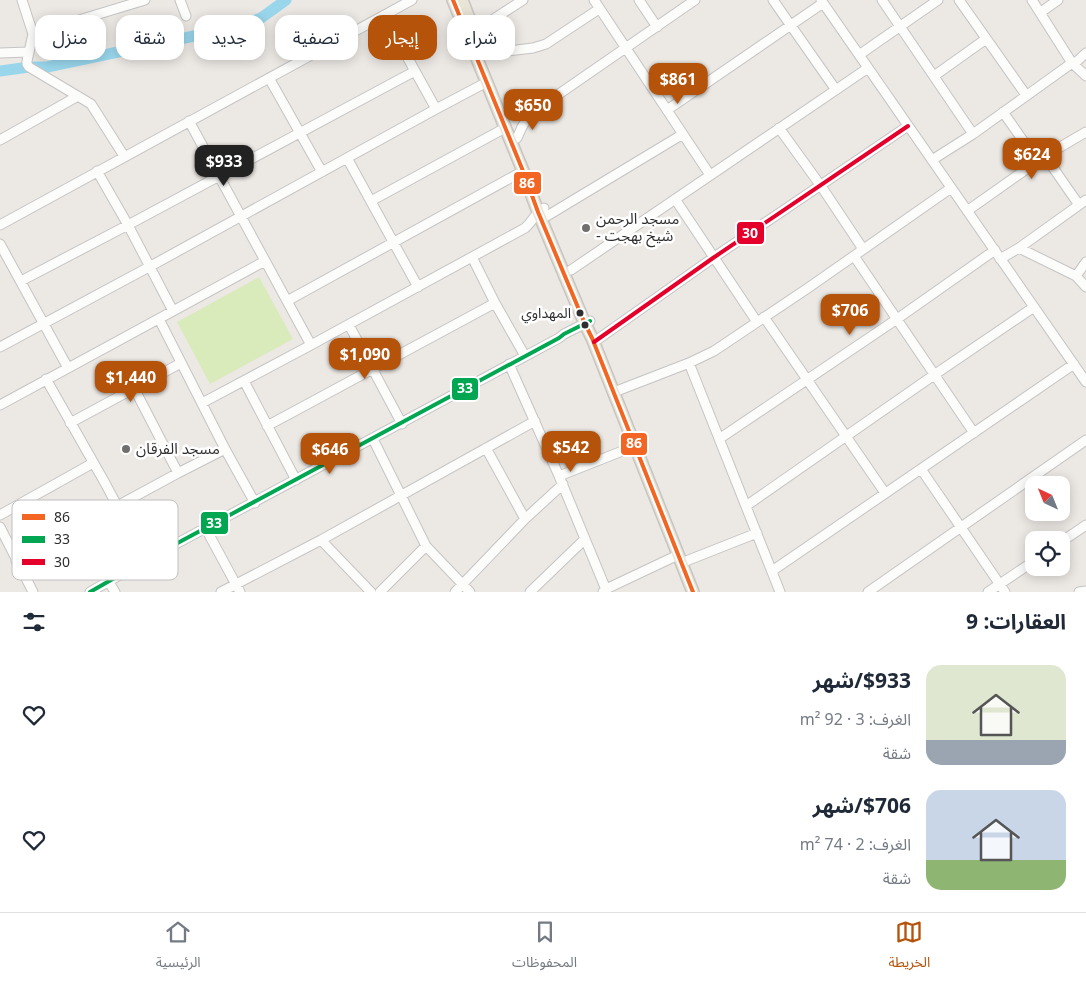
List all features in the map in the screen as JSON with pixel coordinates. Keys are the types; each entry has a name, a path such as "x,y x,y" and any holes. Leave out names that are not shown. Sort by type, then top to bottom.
{"main road":[{"path":"453,0 523,171 571,270 590,330"},
{"path":"462,0 468,15"},
{"path":"485,60 517,138 543,212 693,592"}],"street":[{"path":"22,0 33,34 26,64 29,68 91,104 124,156"},
{"path":"33,34 145,0"},
{"path":"180,0 186,16"},
{"path":"384,15 412,0"},
{"path":"500,15 523,0"},
{"path":"594,0 710,175"},
{"path":"639,0 657,27"},
{"path":"517,138 530,114 696,0"},
{"path":"774,0 836,90"},
{"path":"882,0 973,134"},
{"path":"859,55 938,0"},
{"path":"959,0 1026,95"},
{"path":"1032,0 1073,63 1086,76"},
{"path":"1041,12 1058,0"},
{"path":"667,110 822,2 1086,381"},
{"path":"515,50 546,44 600,9"},
{"path":"0,225 368,24"},
{"path":"934,76 986,39"},
{"path":"0,53 28,52"},
{"path":"932,160 973,134 1086,53"},
{"path":"409,60 436,109"},
{"path":"571,270 868,68"},
{"path":"21,281 415,71"},
{"path":"269,78 322,172"},
{"path":"1,343 44,323 150,267 487,82"},
{"path":"0,140 78,96"},
{"path":"1000,259 1019,248 1082,203 1041,159 1003,112"},
{"path":"506,113 530,114"},
{"path":"189,121 311,345"},
{"path":"178,543 559,338 590,330 653,302 713,258 908,126"},
{"path":"371,201 506,128"},
{"path":"779,128 863,249"},
{"path":"967,211 1041,159 1086,132"},
{"path":"202,403 525,228 543,212 682,134"},
{"path":"347,158 418,287"},
{"path":"97,171 173,311"},
{"path":"287,302 523,171"},
{"path":"614,392 689,363 714,350 761,320 951,188"},
{"path":"675,200 713,258 808,379 885,493"},
{"path":"0,244 68,368"},
{"path":"1019,248 1076,276 1086,287"},
{"path":"719,439 897,319 994,250"},
{"path":"854,256 974,433"},
{"path":"472,257 494,302 525,356"},
{"path":"0,404 265,261"},
{"path":"1076,276 1086,262"},
{"path":"267,426 494,302"},
{"path":"746,506 1034,308"},
{"path":"159,319 225,449 255,503"},
{"path":"349,325 402,424"},
{"path":"70,423 181,363"},
{"path":"689,363 780,592"},
{"path":"509,364 561,480 605,591 680,559 757,533"},
{"path":"772,571 1074,364"},
{"path":"46,380 113,500"},
{"path":"244,381 296,480"},
{"path":"134,388 178,472"},
{"path":"221,592 238,588 534,421"},
{"path":"373,439 426,546 470,592"},
{"path":"868,592 1086,440"},
{"path":"455,592 561,480 635,446"},
{"path":"486,448 525,519"},
{"path":"127,500 225,449"},
{"path":"28,500 93,463"},
{"path":"921,469 1003,588"},
{"path":"0,516 12,509"},
{"path":"1070,536 1086,524"},
{"path":"0,527 12,552"},
{"path":"206,529 238,588"},
{"path":"530,592 585,539"},
{"path":"321,540 371,592"},
{"path":"380,592 426,546"},
{"path":"988,592 1003,588 1025,569"},
{"path":"27,580 34,592"},
{"path":"90,592 112,580"},
{"path":"109,582 115,592"},
{"path":"1079,592 1086,591"}],"green space":[{"path":"259,277 293,339 210,384 177,322"}],"waterway":[{"path":"0,71 29,67 47,67 232,28 261,18 286,0"}],"transit line":[{"name":"86","path":"453,0 538,212 592,338 693,592"},
{"name":"30","path":"594,342 713,258 908,126"},
{"name":"33","path":"178,543 590,321"},
{"name":"33","path":"90,592 111,580"}],"place":[{"name":"مسجد الرحمن - شيخ بهجت","path":"586,228"},
{"name":"المهداوي","path":"580,313"},
{"name":"مسجد الفرقان","path":"126,449"}]}
